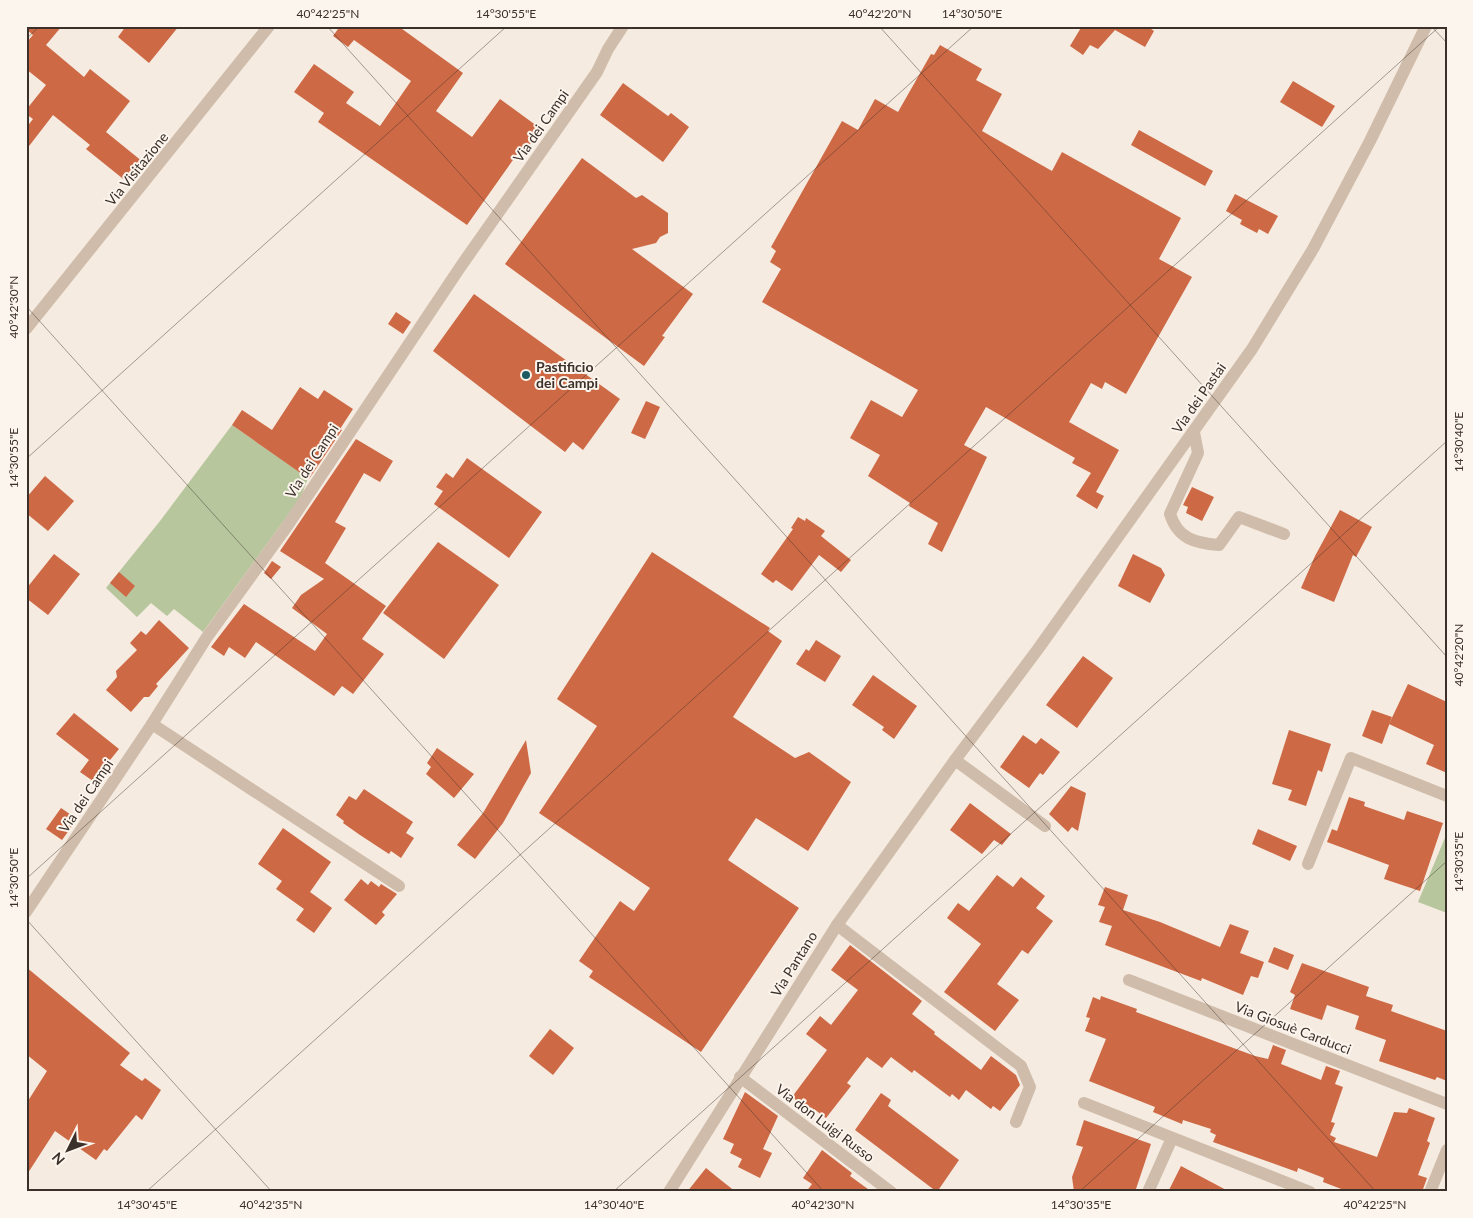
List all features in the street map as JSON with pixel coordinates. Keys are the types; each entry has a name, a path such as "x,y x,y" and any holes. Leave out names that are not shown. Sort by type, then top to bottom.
{"street":[{"name":"Via Visitazione","path":"26,329 269,26"},
{"name":"Via dei Campi","path":"26,912 152,724 207,637 288,525 460,266 597,72 608,49 623,26"},
{"name":"Via dei Pastai","path":"955,760 1038,649 1252,349 1312,249 1370,142 1426,26"},
{"path":"1194,432 1198,453 1170,514 1174,527 1196,543 1219,545 1238,517 1284,534"},
{"path":"152,724 399,886"},
{"path":"1308,864 1351,758 1447,796"},
{"path":"955,760 1045,826"},
{"name":"Via Pantano","path":"669,1192 837,925 955,760"},
{"path":"837,925 1021,1066 1030,1087 1016,1122"},
{"name":"Via Giosuè Carducci","path":"1129,980 1447,1104"},
{"name":"Via don Luigi Russo","path":"740,1077 891,1192"},
{"path":"1084,1103 1310,1192"},
{"path":"1148,1192 1172,1138"},
{"path":"1430,1192 1447,1150"}],"green space":[{"path":"232,425 308,478 301,497 203,632 174,609 167,616 151,603 137,617 106,588 160,521"},
{"path":"1447,833 1447,913 1418,902"}],"building":[{"path":"26,26 62,26 46,45 84,77 90,69 130,101 106,132 143,162 127,182 86,149 90,145 53,115 26,150 26,128 33,119 26,114 26,110 46,85 26,69 26,43 33,35 26,29"},
{"path":"126,26 179,26 149,63 118,37"},
{"path":"335,26 398,26 463,73 436,111 472,137 500,99 541,129 524,153 520,150 467,225 318,122 324,113 294,92 314,64 354,92 346,103 380,126 411,81 354,40 348,47 333,36 338,29"},
{"path":"1082,26 1147,26 1154,31 1145,47 1115,30 1098,49 1090,45 1083,55 1070,46"},
{"path":"940,45 982,69 976,80 1002,94 982,131 1052,171 1062,152 1181,218 1159,259 1192,277 1126,394 1105,382 1102,389 1091,383 1069,422 1119,450 1096,492 1104,496 1097,509 1076,496 1091,473 1072,463 1075,458 986,407 964,445 987,457 942,552 928,544 938,523 909,506 910,503 868,476 880,455 850,438 871,400 902,417 918,390 762,302 781,269 770,262 776,251 771,247 842,121 858,130 875,99 898,112 931,54 934,55"},
{"path":"1293,81 1335,106 1322,127 1280,102"},
{"path":"623,83 668,116 671,113 689,127 663,162 600,115"},
{"path":"1139,130 1213,171 1205,186 1131,145"},
{"path":"582,158 636,198 642,195 668,213 668,233 660,237 656,243 632,249 693,294 662,336 665,337 644,366 505,264"},
{"path":"1235,194 1278,216 1268,234 1259,229 1257,233 1240,224 1242,220 1226,211"},
{"name":"Pastificio dei Campi","path":"474,294 620,399 583,450 573,442 565,452 433,351"},
{"path":"396,312 411,322 403,334 388,324"},
{"path":"300,387 318,399 324,390 353,409 340,429 342,430 309,479 232,425 242,410 272,430"},
{"path":"646,401 660,407 645,439 631,433"},
{"path":"356,439 393,461 380,482 364,473 335,522 346,528 325,563 386,606 362,639 384,654 353,694 342,686 334,696 256,642 245,658 229,647 224,656 211,647 244,604 315,651 327,634 292,608 301,595 324,579 280,551"},
{"path":"467,458 542,512 509,558 434,504 443,491 436,487 446,473 453,478"},
{"path":"45,476 74,501 48,531 26,513 26,498"},
{"path":"1192,487 1214,497 1202,521 1186,513 1188,507 1183,505"},
{"path":"1340,510 1372,527 1356,557 1353,555 1334,602 1301,588 1315,556"},
{"path":"798,517 805,521 806,518 825,531 821,536 851,560 841,572 819,555 792,591 776,580 773,583 761,574 793,529 791,528"},
{"path":"438,542 499,585 444,659 383,613"},
{"path":"652,552 770,628 768,631 782,641 733,717 795,758 809,752 851,782 808,851 756,818 728,860 799,908 701,1052 589,977 593,971 579,961 620,901 634,911 650,888 539,813 597,726 557,699"},
{"path":"54,554 80,574 48,615 26,598 26,589"},
{"path":"1133,554 1161,568 1165,575 1150,603 1118,586"},
{"path":"272,561 281,567 271,579 264,573"},
{"path":"119,572 135,586 126,597 110,583"},
{"path":"159,620 189,648 156,684 158,686 149,697 144,697 131,712 106,690 117,677 116,671 137,650 130,643 141,631 146,635"},
{"path":"816,640 841,656 825,682 796,664 806,649 809,651"},
{"path":"1083,656 1113,678 1077,728 1046,705"},
{"path":"873,675 917,706 894,739 882,730 884,727 852,705"},
{"path":"1408,684 1447,702 1447,773 1426,764 1434,745 1389,724"},
{"path":"1372,710 1392,717 1382,744 1362,736"},
{"path":"74,713 119,749 93,781 80,772 89,760 56,734"},
{"path":"1289,730 1331,744 1322,772 1318,770 1306,806 1288,800 1292,790 1272,784"},
{"path":"1023,735 1036,744 1041,738 1060,752 1043,775 1040,773 1029,788 1000,767"},
{"path":"526,740 531,773 503,823 475,859 457,845 483,813"},
{"path":"437,748 474,774 454,798 426,774 431,767 427,763"},
{"path":"1071,786 1086,793 1078,831 1072,827 1068,832 1049,814"},
{"path":"364,789 413,822 406,833 414,838 401,858 391,851 389,854 360,835 343,823 344,821 336,815 349,796 356,800"},
{"path":"1349,797 1365,802 1364,806 1404,820 1407,811 1443,823 1420,891 1384,879 1389,865 1327,842 1332,829 1337,831"},
{"path":"970,803 1011,834 1002,845 994,840 982,854 950,830"},
{"path":"61,808 77,819 62,840 46,829"},
{"path":"283,828 331,862 310,892 332,908 314,933 296,920 304,909 276,889 282,881 258,864"},
{"path":"1258,829 1297,846 1290,861 1252,844"},
{"path":"997,875 1013,887 1021,877 1045,896 1036,908 1053,921 1028,954 1022,950 997,984 1019,1000 995,1031 944,992 981,944 947,918 958,903 969,911"},
{"path":"361,879 368,885 371,881 379,887 381,884 397,894 382,912 385,915 376,925 344,900"},
{"path":"1105,887 1128,895 1123,910 1160,922 1220,947 1230,924 1249,931 1240,953 1264,962 1258,978 1251,976 1243,995 1202,978 1201,981 1105,945 1112,926 1099,922 1105,907 1098,905"},
{"path":"850,945 922,1001 912,1014 935,1032 934,1034 981,1070 991,1056 1016,1075 1020,1085 1000,1111 993,1106 991,1109 966,1090 959,1100 952,1094 950,1097 914,1070 912,1073 891,1057 882,1068 867,1057 847,1083 851,1086 826,1118 814,1109 812,1112 792,1097 827,1050 806,1034 820,1016 831,1025 858,990 831,970"},
{"path":"1274,947 1294,955 1288,970 1268,962"},
{"path":"1302,963 1369,987 1366,996 1393,1005 1391,1011 1447,1031 1447,1081 1437,1077 1435,1080 1379,1061 1386,1040 1355,1029 1359,1016 1327,1005 1322,1020 1290,1009 1295,995 1290,992"},
{"path":"26,967 130,1053 120,1065 142,1081 145,1078 161,1090 142,1120 136,1115 107,1151 104,1149 96,1160 55,1131 26,1176 26,1104 47,1071 26,1054"},
{"path":"1101,996 1137,1009 1136,1012 1255,1056 1268,1059 1273,1045 1286,1050 1281,1064 1321,1080 1326,1066 1340,1071 1335,1084 1343,1087 1331,1122 1335,1123 1330,1135 1336,1138 1334,1142 1377,1157 1394,1112 1407,1113 1409,1108 1435,1118 1427,1141 1430,1143 1418,1175 1427,1178 1422,1192 1349,1192 1323,1182 1324,1178 1298,1168 1297,1172 1213,1142 1216,1135 1210,1132 1211,1129 1183,1120 1182,1124 1153,1112 1155,1107 1089,1081 1106,1039 1085,1031 1090,1018 1086,1017 1093,997 1100,1000"},
{"path":"550,1029 574,1048 553,1075 529,1056"},
{"path":"745,1092 778,1116 763,1149 772,1153 760,1178 738,1167 742,1159 730,1153 734,1144 723,1139"},
{"path":"881,1093 891,1100 888,1106 959,1160 937,1192 855,1130"},
{"path":"1084,1120 1151,1144 1135,1192 1074,1192 1072,1177 1083,1147 1076,1145"},
{"path":"822,1150 852,1173 850,1176 872,1192 806,1192 812,1184 803,1178"},
{"path":"1181,1166 1230,1192 1168,1192"},
{"path":"706,1168 717,1177 736,1192 687,1192"}],"place":[{"name":"Pastificio dei Campi","path":"526,375"}]}
